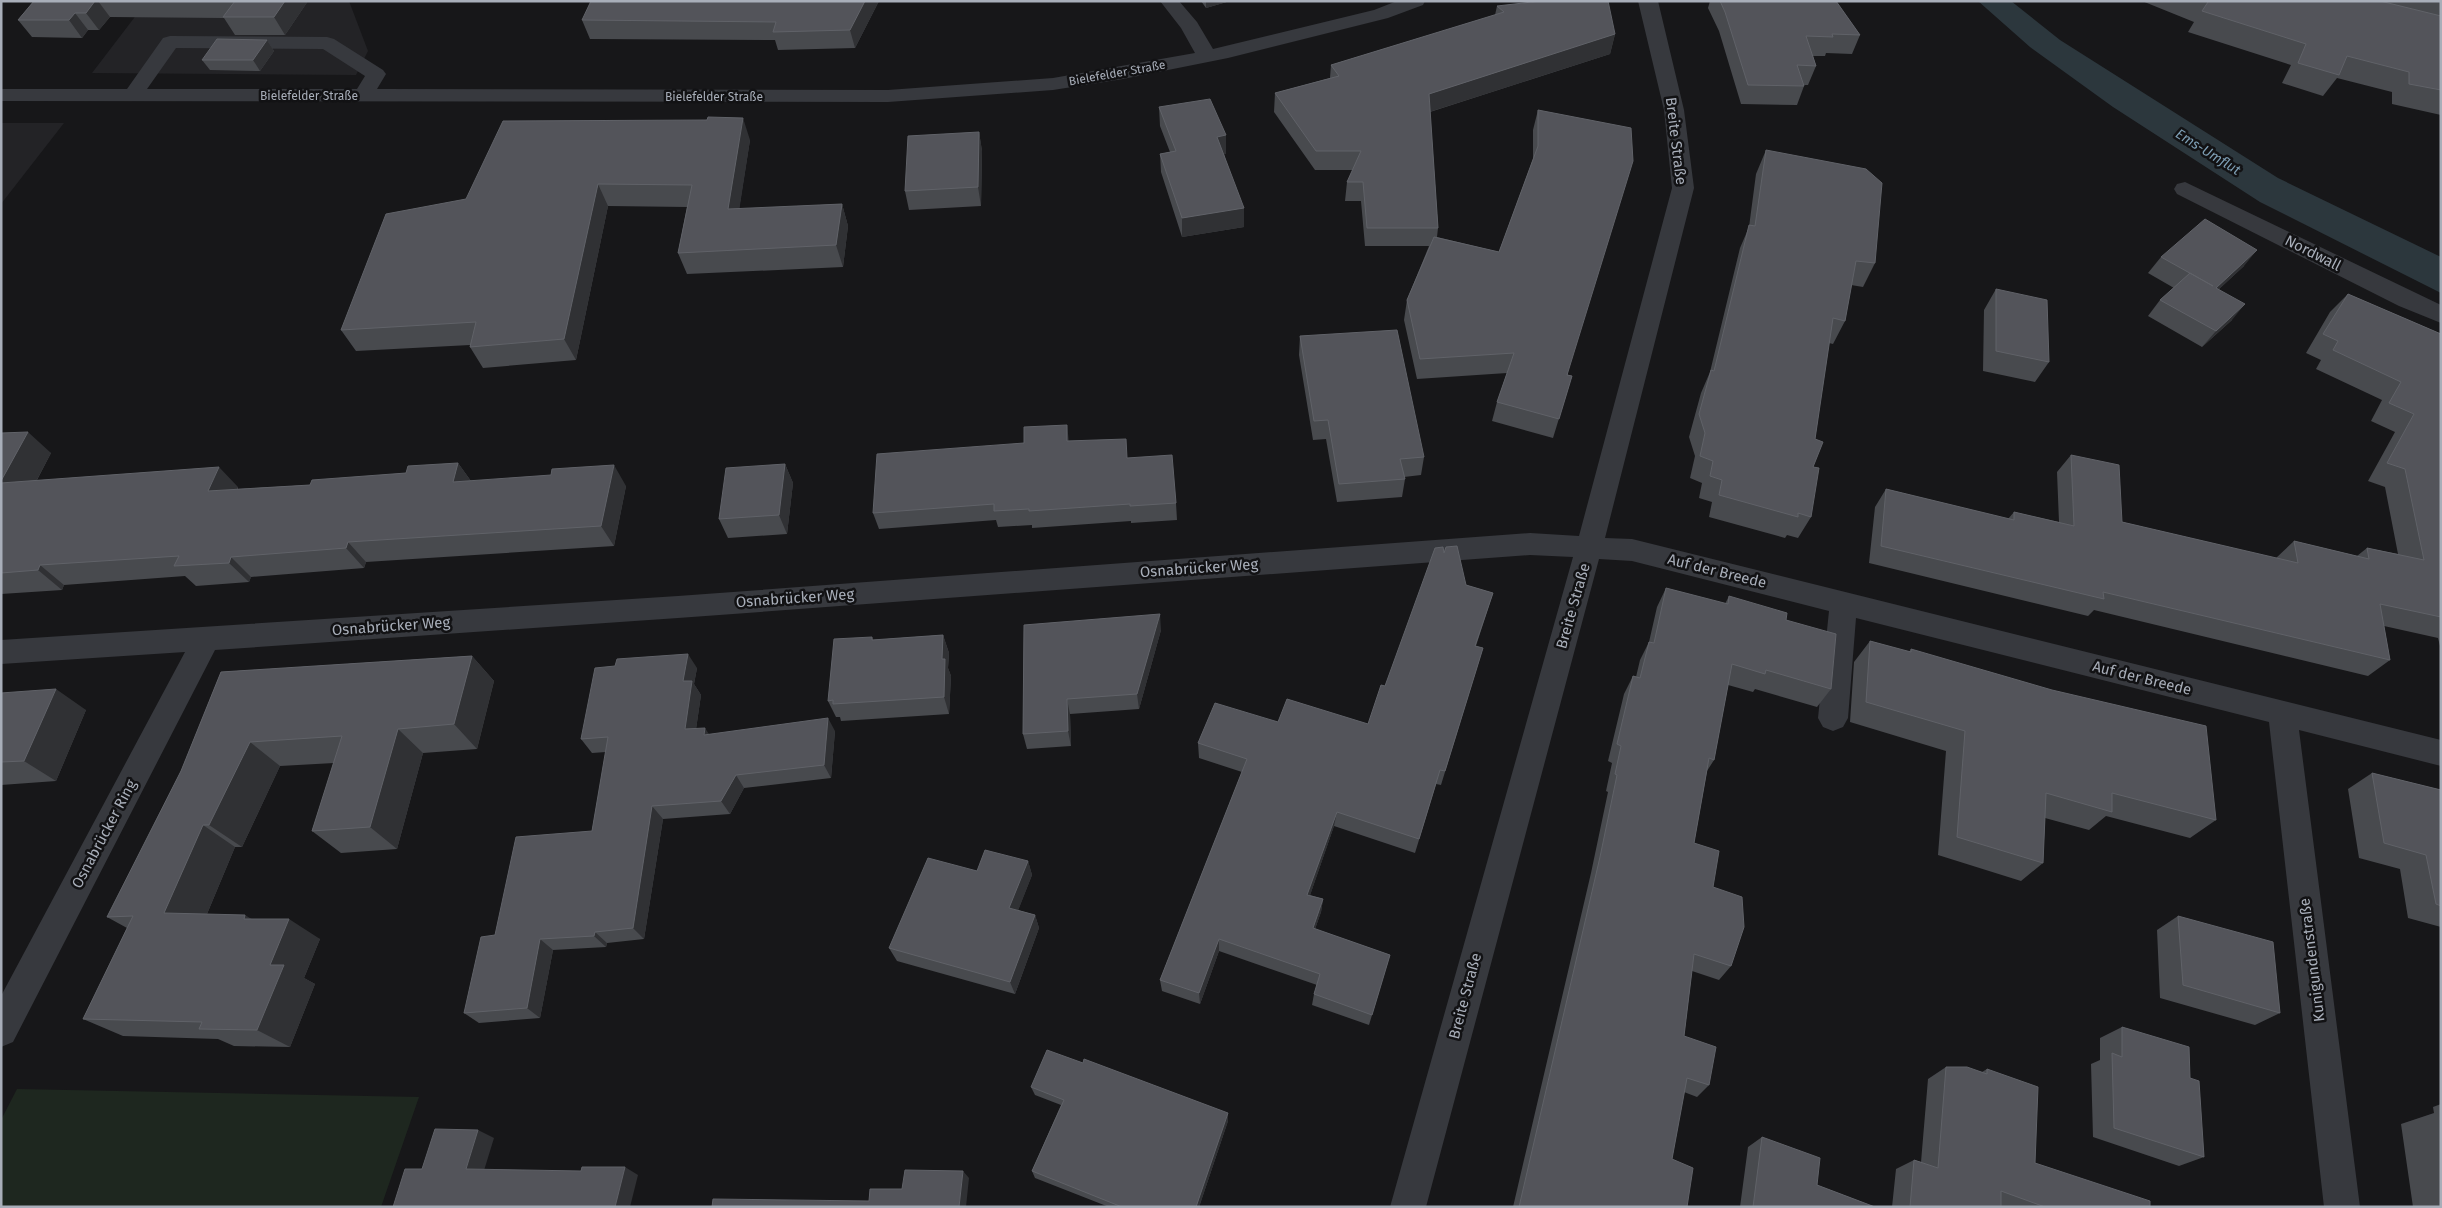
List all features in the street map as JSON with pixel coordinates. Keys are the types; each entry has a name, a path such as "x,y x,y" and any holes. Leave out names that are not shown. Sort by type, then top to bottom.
{"street":[{"path":"1169,1 1190,26 1207,57"},
{"name":"Bielefelder Straße","path":"1,95 362,97 888,96 1053,84 1123,73 1207,57 1382,14 1416,1"},
{"name":"Breite Straße","path":"1408,1207 1589,547 1683,188 1674,110 1648,1"},
{"path":"132,96 170,42 327,43 376,74 362,97"},
{"name":"Nordwall","path":"2185,189 2407,300 2441,315"},
{"name":"Osnabrücker Weg","path":"1,652 678,607 1530,544 1589,547"},
{"name":"Auf der Breede","path":"1589,547 1632,550 2441,753"},
{"path":"1833,718 1843,602"},
{"name":"Osnabrücker Ring","path":"1,1030 207,638"},
{"name":"Kunigundenstraße","path":"2282,713 2342,1207"}],"shaded area":[{"path":"147,1 349,1 368,51 356,75 92,73"},
{"path":"1,123 64,123 1,204"},
{"path":"17,1089 419,1097 381,1207 1,1207 1,1120"}],"water":[{"name":"Ems-Umflut","path":"1978,1 2011,1 2060,40 2278,178 2441,257 2441,293 2260,202 2113,107 2030,47"}],"building":[{"path":"34,1 95,1 86,13 75,13 69,20 18,20"},
{"path":"235,1 285,1 274,17 223,17"},
{"path":"591,1 865,1 850,30 773,32 776,22 582,20"},
{"path":"1541,1 1608,1 1615,34 1429,94 1438,228 1367,228 1363,182 1347,182 1361,151 1316,151 1275,93 1339,76 1331,65 1504,12 1497,6"},
{"path":"1720,1 1836,1 1860,35 1832,34 1833,37 1806,36 1816,66 1797,65 1804,86 1748,85"},
{"path":"2206,1 2380,1 2441,16 2441,90 2409,84 2409,72 2347,56 2339,75 2298,63 2306,44 2202,11 2208,2"},
{"path":"217,39 267,40 253,60 202,60"},
{"path":"1210,99 1226,135 1217,137 1244,208 1182,218 1160,154 1176,151 1159,107"},
{"path":"1538,110 1631,128 1633,161 1567,375 1572,376 1559,419 1497,402 1514,353 1420,359 1407,300 1434,237 1499,252 1538,146"},
{"path":"708,117 743,118 728,209 842,204 836,245 678,253 692,185 598,184 564,339 470,347 476,322 341,330 386,214 466,199 503,121 707,120"},
{"path":"979,132 978,187 905,191 908,136"},
{"path":"1766,150 1866,169 1882,183 1875,263 1856,261 1845,321 1833,318 1815,439 1823,442 1813,467 1819,468 1811,517 1798,513 1798,517 1719,495 1722,480 1710,476 1713,461 1700,456 1705,433 1699,414 1711,370 1714,371 1749,225 1755,226"},
{"path":"2205,219 2257,250 2216,288 2245,304 2216,331 2160,300 2190,273 2161,257"},
{"path":"1996,289 2047,300 2049,362 1996,351"},
{"path":"2348,294 2441,334 2441,617 2380,604 2390,660 2103,592 2104,599 1881,546 1886,489 2014,520 2014,512 2074,526 2071,455 2119,465 2122,522 2298,563 2294,541 2369,559 2367,548 2424,560 2405,469 2387,463 2414,414 2389,403 2401,382 2333,350 2338,341 2323,334"},
{"path":"1397,330 1424,457 1400,459 1405,479 1339,484 1328,420 1314,421 1300,336"},
{"path":"1067,425 1067,441 1126,439 1127,458 1172,455 1176,503 1130,506 1130,504 1029,511 1029,509 994,511 994,504 873,513 877,454 1024,443 1024,427"},
{"path":"28,432 1,481 1,433"},
{"path":"458,463 453,482 551,475 552,469 614,465 601,526 348,542 346,548 231,557 229,563 174,566 179,556 40,565 38,570 1,573 1,483 219,467 208,491 310,485 312,480 406,473 408,466"},
{"path":"785,464 779,515 719,519 726,468"},
{"path":"1457,546 1466,585 1493,593 1475,646 1483,648 1445,771 1440,770 1419,839 1337,812 1307,895 1323,899 1313,928 1390,955 1372,1015 1314,994 1320,974 1219,939 1199,993 1160,980 1247,759 1198,743 1215,703 1278,722 1287,699 1368,724 1381,685 1385,686 1435,548 1443,547 1444,553 1446,547"},
{"path":"1666,588 1728,604 1729,596 1787,613 1786,620 1836,634 1831,689 1766,670 1765,674 1732,664 1714,760 1709,758 1694,843 1719,851 1713,887 1742,897 1744,927 1731,966 1694,954 1684,1036 1716,1047 1709,1085 1687,1078 1672,1159 1693,1168 1687,1207 1519,1207 1600,857 1617,775 1615,774 1621,746 1617,744 1633,676 1640,678 1649,642 1654,643"},
{"path":"1160,614 1137,694 1067,699 1068,731 1023,734 1024,625"},
{"path":"943,635 942,659 945,659 944,697 833,704 833,700 828,701 834,639 872,637 872,640"},
{"path":"1870,641 1911,652 1911,649 2052,690 2206,726 2216,820 2112,793 2112,812 2046,793 2043,863 1957,837 1965,731 1866,702"},
{"path":"688,654 683,681 692,681 685,729 705,728 704,735 828,718 824,765 736,775 721,801 652,806 633,928 595,932 594,936 540,939 527,1008 464,1013 481,937 495,935 516,837 592,831 608,737 581,739 595,668 615,666 617,659"},
{"path":"472,656 454,724 398,729 370,827 312,831 342,736 250,742 209,825 203,825 164,913 245,915 244,919 289,919 270,965 284,965 257,1030 199,1029 202,1022 83,1019 133,916 107,917 181,771 221,672"},
{"path":"56,689 24,761 1,762 1,693"},
{"path":"2372,773 2441,790 2441,906 2436,904 2426,855 2384,843"},
{"path":"985,850 1028,861 1009,908 1035,915 1010,982 889,948 928,858 977,871"},
{"path":"2178,916 2273,942 2280,1013 2183,985"},
{"path":"2122,1027 2189,1047 2190,1078 2199,1081 2204,1157 2114,1128 2112,1053 2122,1057"},
{"path":"1047,1050 1083,1063 1084,1059 1228,1113 1196,1207 1122,1207 1032,1171 1064,1100 1031,1087"},
{"path":"1946,1067 1967,1067 1987,1074 1987,1069 2038,1087 2035,1163 2150,1201 2150,1207 2045,1207 2001,1191 2001,1207 1910,1207 1914,1160 1938,1168"},
{"path":"435,1129 478,1130 466,1169 581,1171 582,1167 625,1167 615,1207 393,1207 405,1169 422,1169"},
{"path":"1762,1137 1820,1158 1817,1185 1875,1207 1753,1207"},
{"path":"905,1170 963,1171 959,1207 712,1207 713,1199 869,1201 870,1189 902,1189"}]}
